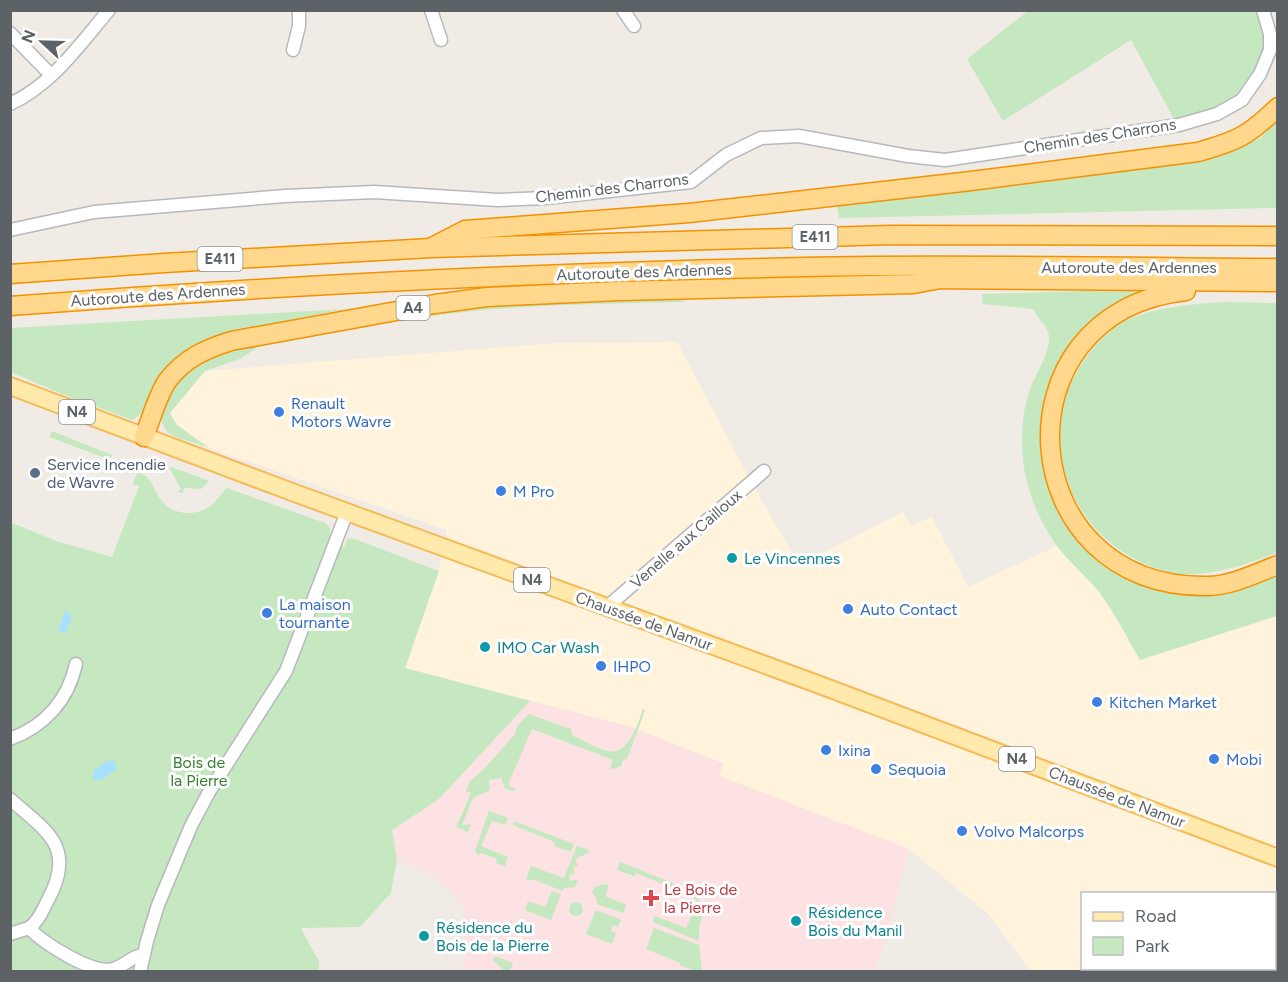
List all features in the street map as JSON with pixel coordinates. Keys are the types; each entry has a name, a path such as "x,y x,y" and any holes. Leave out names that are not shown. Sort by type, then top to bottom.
{"highway":[{"path":"431,248 465,230 701,211 970,181 1198,152 1238,139 1255,129 1278,107"},
{"name":"Autoroute des Ardennes","path":"10,274 431,248 891,235 1278,236"},
{"name":"Autoroute des Ardennes","path":"10,306 319,285 610,272 894,266 1278,268"},
{"path":"610,272 654,284 940,279 1278,282"},
{"name":"A4","path":"144,437 166,381 203,350 231,340 487,297 620,291 914,284 940,279"},
{"path":"1278,290 1198,290 1164,293 1120,311 1096,330 1077,352 1063,375 1053,403 1049,437 1052,468 1057,486 1073,521 1105,554 1126,569 1180,585 1210,586 1237,580 1278,565"}],"main road":[{"name":"Chaussée de Namur","path":"10,386 812,682 1278,858"}],"street":[{"path":"10,104 29,94 51,75 110,10"},
{"path":"292,50 299,26 299,10"},
{"path":"431,10 441,40"},
{"path":"623,10 634,26"},
{"name":"Chemin des Charrons","path":"10,230 94,212 285,196 374,192 498,200 546,198 691,182 726,155 761,138 798,136 908,156 945,160 1179,125 1217,114 1242,100 1260,74 1270,50 1270,34 1263,10"},
{"path":"10,33 51,75"},
{"name":"Venelle aux Cailloux","path":"607,607 765,471"},
{"path":"140,972 158,905 204,800 286,671 348,512"},
{"path":"10,739 41,722 57,707 72,681 76,664"},
{"path":"10,798 49,835 56,846 60,860 56,885 38,920 29,928 10,934"},
{"path":"29,928 39,939 98,969 117,968 135,956 143,955"}],"shaded area":[{"path":"677,342 750,480 799,565 903,512 911,526 932,517 968,587 1057,546 1100,593 1140,659 1277,616 1277,971 1247,970 1276,970 1276,892 1081,892 1081,970 1207,971 1031,971 988,914 909,849 719,776 723,764 628,726 405,668 439,571 447,530 209,448 177,425 170,413 205,371 557,343"},
{"path":"530,701 628,726 723,763 719,776 909,849 881,955 874,971 461,972 465,955 464,908 437,878 397,860 392,830 439,799"}],"green space":[{"path":"1028,11 1257,11 1265,44 1256,73 1238,96 1217,110 1175,121 1131,40 1003,121 967,59"},
{"path":"1277,121 1277,208 839,218 837,205 1211,159 1260,138"},
{"path":"1156,289 1122,303 1100,317 1077,341 1059,367 1050,391 1043,435 1045,464 1052,489 1062,512 1077,533 1094,552 1115,568 1137,580 1175,592 1205,591 1277,574 1277,616 1140,660 1105,600 1056,545 1039,515 1027,482 1022,451 1023,417 1029,392 1045,357 1049,342 1048,332 1033,309 983,304 982,294"},
{"path":"685,297 683,302 535,306 447,314 258,347 242,358 205,371 170,413 177,425 209,448 176,437 167,432 162,423 160,413 165,395 206,354 446,307"},
{"path":"1225,302 1277,303 1277,553 1218,571 1193,574 1174,573 1133,558 1107,540 1087,518 1072,492 1063,463 1060,434 1064,404 1075,375 1093,349 1119,324 1160,310"},
{"path":"346,309 244,329 206,341 147,404 141,414 132,420 11,372 10,328"},
{"path":"52,431 112,455 110,460 106,456 105,458 49,437"},
{"path":"169,467 209,481 201,489 184,488 183,493 177,492 181,489"},
{"name":"Bois de la Pierre","path":"137,473 146,476 161,500 178,512 192,513 206,509 227,488 325,523 330,528 331,542 344,547 348,538 355,539 439,571 405,668 530,701 439,799 392,830 397,860 391,893 360,927 301,928 319,962 319,971 11,971 10,522 56,541 112,557 139,486 133,484"},
{"path":"643,709 645,710 627,759 623,760 621,766 614,769 610,768 613,760 532,729 508,785 516,789 513,791 504,788 502,778 489,780 490,790 473,798 462,825 471,824 468,832 456,827 471,793 466,791 469,782 483,770 515,734 517,726 529,714 571,729 572,735 599,748 615,751 622,748 631,737"},
{"path":"489,811 508,818 505,825 492,821 481,846 508,857 505,866 496,863 497,859 481,853 479,856 475,851"},
{"path":"514,821 574,844 571,852 554,846 555,842 513,825"},
{"path":"577,846 589,850 588,853 575,859 578,865 573,868 575,873 569,876 570,881 578,879 575,887 565,888 562,891 533,879 532,881 526,879 531,866 564,878"},
{"path":"620,862 690,890 698,897 702,909 695,907 697,900 679,893 680,891 636,873 634,876 617,870"},
{"path":"605,884 609,886 605,896 627,905 623,913 597,904 596,897 592,893 594,887"},
{"path":"552,891 561,894 551,920 525,910 528,901 545,907"},
{"path":"573,902 579,902 583,909 579,916 573,916 569,912 569,906"},
{"path":"596,910 621,920 618,927 613,925 611,931 616,933 612,944 586,934"},
{"path":"694,910 703,914 699,928 699,941 653,922 655,916 686,928"},
{"path":"654,928 699,945 702,971 695,971 646,949"},
{"path":"495,956 513,963 510,971 505,971 493,960"}],"water":[{"path":"65,611 72,616 66,633 58,631"},
{"path":"109,760 116,762 116,769 100,781 93,778 93,771"}],"place":[{"name":"Renault Motors Wavre","path":"279,412"},
{"name":"Service Incendie de Wavre","path":"35,473"},
{"name":"M Pro","path":"501,491"},
{"name":"Le Vincennes","path":"732,558"},
{"name":"Auto Contact","path":"848,609"},
{"name":"La maison tournante","path":"267,613"},
{"name":"IMO Car Wash","path":"485,647"},
{"name":"IHPO","path":"601,666"},
{"name":"Kitchen Market","path":"1097,702"},
{"name":"Ixina","path":"826,750"},
{"name":"Mobi","path":"1214,759"},
{"name":"Sequoia","path":"876,769"},
{"name":"Volvo Malcorps","path":"962,831"},
{"name":"Le Bois de la Pierre","path":"651,898"},
{"name":"Résidence Bois du Manil","path":"796,921"},
{"name":"Résidence du Bois de la Pierre","path":"424,936"}]}
